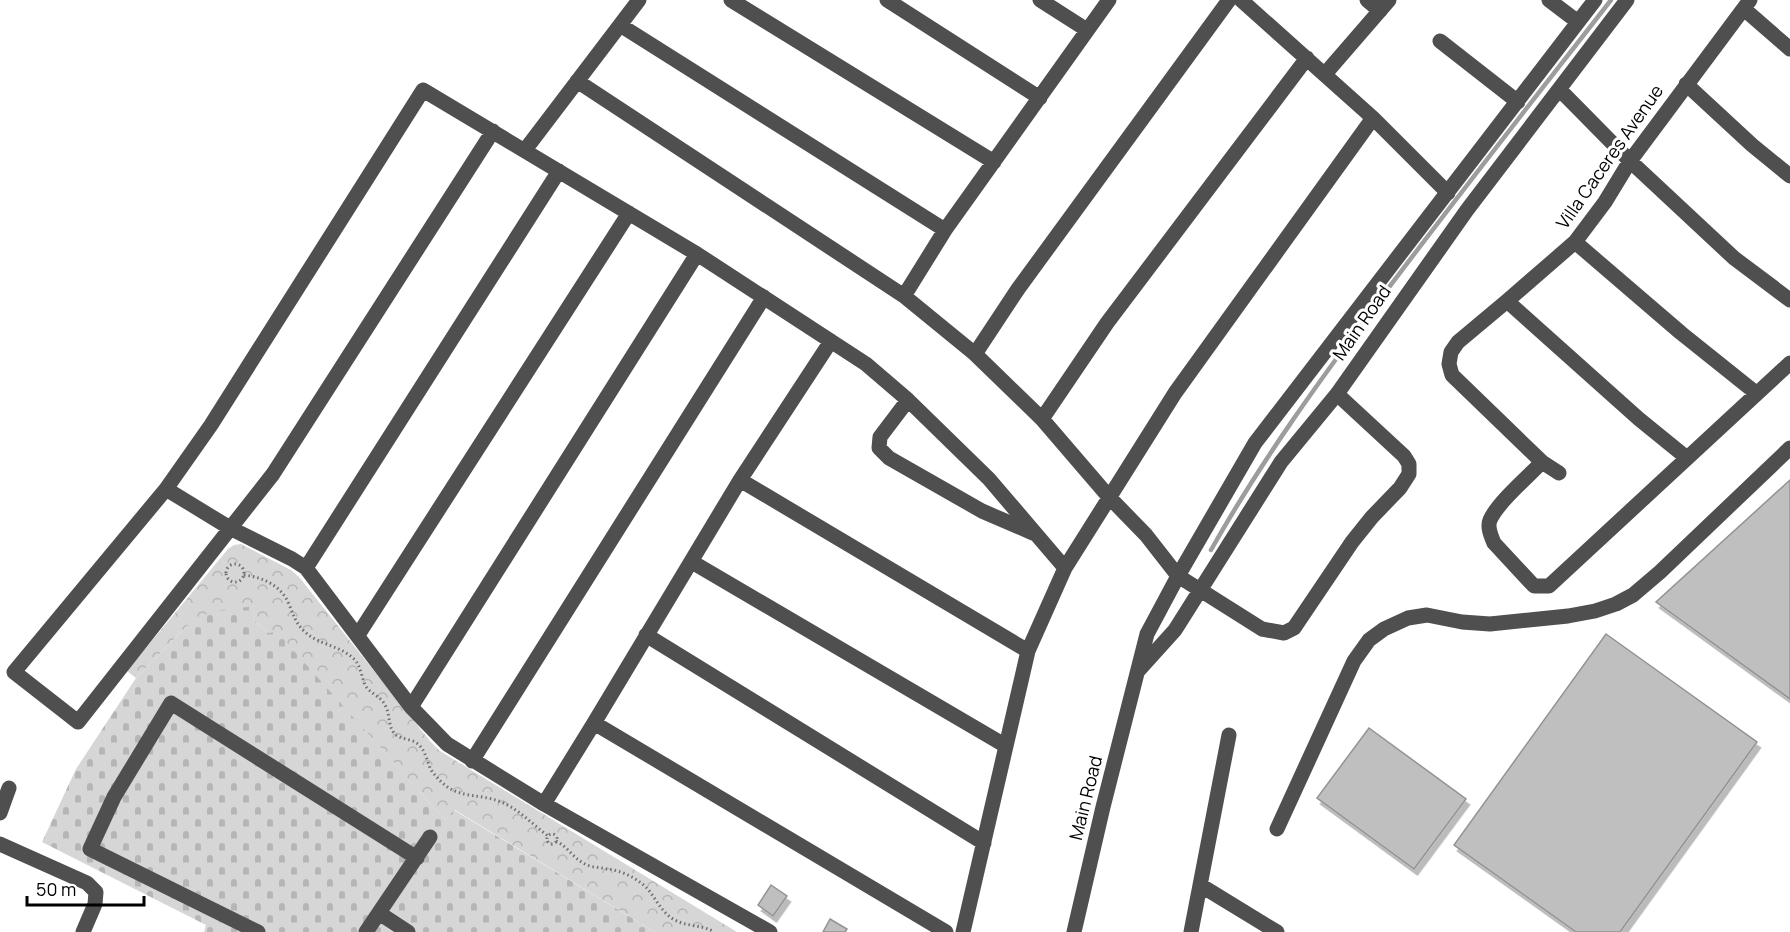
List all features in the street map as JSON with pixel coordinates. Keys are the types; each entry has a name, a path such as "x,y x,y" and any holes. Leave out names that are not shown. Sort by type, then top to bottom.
{"street":[{"path":"525,150 639,0"},
{"path":"731,0 994,162"},
{"path":"887,0 1040,98"},
{"path":"1040,0 1087,30"},
{"path":"904,296 945,231 1109,0"},
{"path":"975,354 1018,290 1230,0"},
{"path":"1240,0 1373,118 1448,193"},
{"path":"1325,74 1384,6 1367,0"},
{"path":"1549,0 1578,22"},
{"name":"Main Road","path":"1074,932 1147,634 1178,576 1256,443 1595,0"},
{"name":"Main Road","path":"1136,673 1175,630 1281,462 1337,394 1467,210 1627,0"},
{"path":"1747,4 1790,49"},
{"name":"Villa Caceres Avenue","path":"1559,473 1542,462 1452,375 1449,364 1451,352 1458,342 1575,242 1605,202 1630,161 1747,4"},
{"path":"620,26 945,231"},
{"path":"1440,41 1518,102"},
{"path":"1042,419 1107,323 1307,58"},
{"path":"577,81 904,296 975,354 1042,419 1109,497 1146,535 1178,576 1262,629 1284,633 1294,628 1352,542 1400,488 1409,474 1409,464 1404,456 1337,394"},
{"path":"1686,84 1752,145 1790,176"},
{"path":"1559,89 1630,161 1734,258 1790,300"},
{"path":"493,131 273,474 78,722 14,672 166,489 211,425 423,90 493,131 525,150 697,254 866,364 908,400 989,479 1065,568"},
{"path":"963,932 1028,651 1065,568 1175,393 1373,118"},
{"path":"306,568 559,171"},
{"path":"358,635 629,213"},
{"path":"1575,242 1681,333 1756,393"},
{"path":"411,707 697,254"},
{"path":"472,761 764,297"},
{"path":"1507,301 1639,419 1687,458"},
{"path":"544,804 740,480 831,341"},
{"path":"1542,462 1499,507 1489,522 1490,534 1494,543 1534,586 1549,586 1790,363"},
{"path":"908,400 880,437 879,448 889,458 982,511 1035,534"},
{"path":"1277,829 1354,661 1369,640 1384,629 1408,618 1427,615 1462,622 1490,624 1568,616 1616,604 1633,595 1660,572 1790,448"},
{"path":"740,480 1028,651"},
{"path":"166,489 230,528 306,568 411,707 447,744 544,804 770,932"},
{"path":"692,562 1006,746"},
{"path":"646,635 984,843"},
{"path":"258,932 90,849 114,797 171,703 417,858"},
{"path":"594,723 946,932"},
{"path":"1191,932 1229,735"},
{"path":"0,813 9,788"},
{"path":"366,932 430,837"},
{"path":"0,843 87,884 96,892 95,904 83,932"},
{"path":"1200,885 1277,932"},
{"path":"379,913 408,932"}],"path":[{"path":"236,564 241,567 244,575 241,580 232,582 227,579 226,573 228,567 236,564"},
{"path":"244,575 257,577 277,589 287,600 297,623 306,633 315,640 353,658 366,686 385,704 392,731 418,744 433,773 445,786 459,794 483,796 506,804 521,813 548,836 550,843 556,841"},
{"path":"548,836 555,835 556,841"},
{"path":"556,841 589,866 619,872 639,881 673,920 707,928 714,932"}],"green space":[{"path":"241,544 291,570 299,577 440,751 737,932 655,932 455,810 445,820 277,633 268,633 254,620 255,606 187,626 136,678 127,671 228,549"},
{"path":"256,606 254,620 268,633 277,632 445,820 454,810 655,932 204,932 206,925 42,842 76,769 136,678 187,626 212,611"}],"building":[{"path":"1790,480 1790,699 1656,602"},
{"path":"1606,634 1757,742 1620,932 1576,932 1454,845"},
{"path":"1369,728 1466,799 1414,869 1317,798"},
{"path":"771,885 787,896 773,916 758,905"},
{"path":"830,919 847,929 845,932 823,932"}],"waterway":[{"path":"1211,550 1271,453 1336,359 1611,0"}]}
